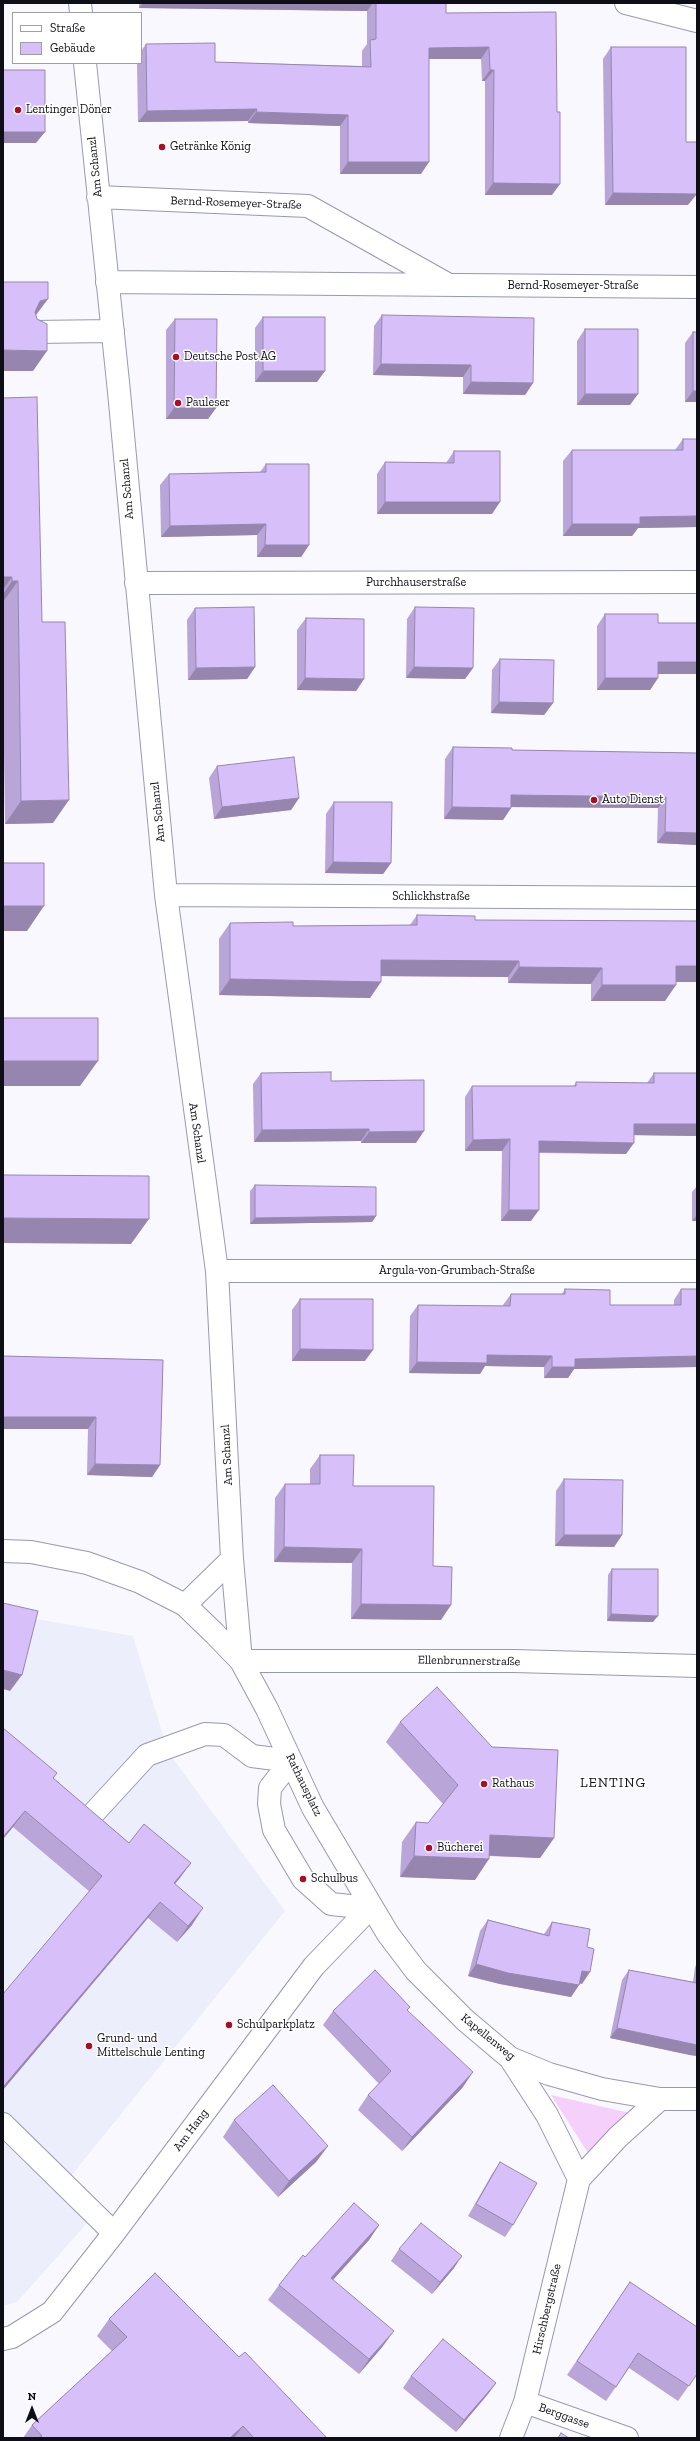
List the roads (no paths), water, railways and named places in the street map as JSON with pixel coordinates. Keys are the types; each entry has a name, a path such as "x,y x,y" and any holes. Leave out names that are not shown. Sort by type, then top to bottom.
{"street":[{"path":"626,3 697,21"},
{"name":"Am Schanzl","path":"85,64 113,331 166,895 217,1271 232,1559 241,1660"},
{"name":"Bernd-Rosemeyer-Straße","path":"98,197 308,206 450,286"},
{"name":"Bernd-Rosemeyer-Straße","path":"107,282 697,287"},
{"path":"34,332 113,331"},
{"name":"Purchhauserstraße","path":"136,583 697,582"},
{"name":"Schlickhstraße","path":"166,895 697,898"},
{"name":"Argula-von-Grumbach-Straße","path":"217,1271 697,1271"},
{"path":"3,1552 31,1552 87,1563 140,1582 184,1605 241,1660"},
{"path":"184,1605 232,1559"},
{"name":"Ellenbrunnerstraße","path":"241,1660 514,1661 697,1666"},
{"name":"Rathausplatz","path":"241,1660 267,1709 313,1808 370,1908"},
{"path":"91,1816 147,1755 205,1734 224,1735 252,1756 291,1761"},
{"path":"291,1761 270,1788 269,1804 274,1830 303,1879 331,1904 370,1908"},
{"name":"Kapellenweg","path":"370,1908 416,1971 465,2020 510,2058 549,2074 602,2089 660,2099 697,2099"},
{"name":"Am Hang","path":"3,2339 12,2337 52,2312 114,2233 314,1966 370,1908"},
{"path":"510,2058 547,2115 579,2179"},
{"name":"Hirschbergstraße","path":"512,2438 525,2402 579,2179 618,2137 660,2099"},
{"path":"3,2124 114,2233"},
{"name":"Berggasse","path":"525,2402 627,2438"}],"place":[{"name":"Lentinger Döner","path":"18,110"},
{"name":"Getränke König","path":"162,147"},
{"name":"Deutsche Post AG","path":"176,357"},
{"name":"Pauleser","path":"178,403"},
{"name":"Auto Dienst","path":"594,800"},
{"name":"Rathaus","path":"484,1784"},
{"name":"Bücherei","path":"429,1848"},
{"name":"Schulbus","path":"303,1879"},
{"name":"Schulparkplatz","path":"229,2025"},
{"name":"Grund- und Mittelschule Lenting","path":"89,2046"}],"district":[{"name":"LENTING","path":"613,1783"}]}
